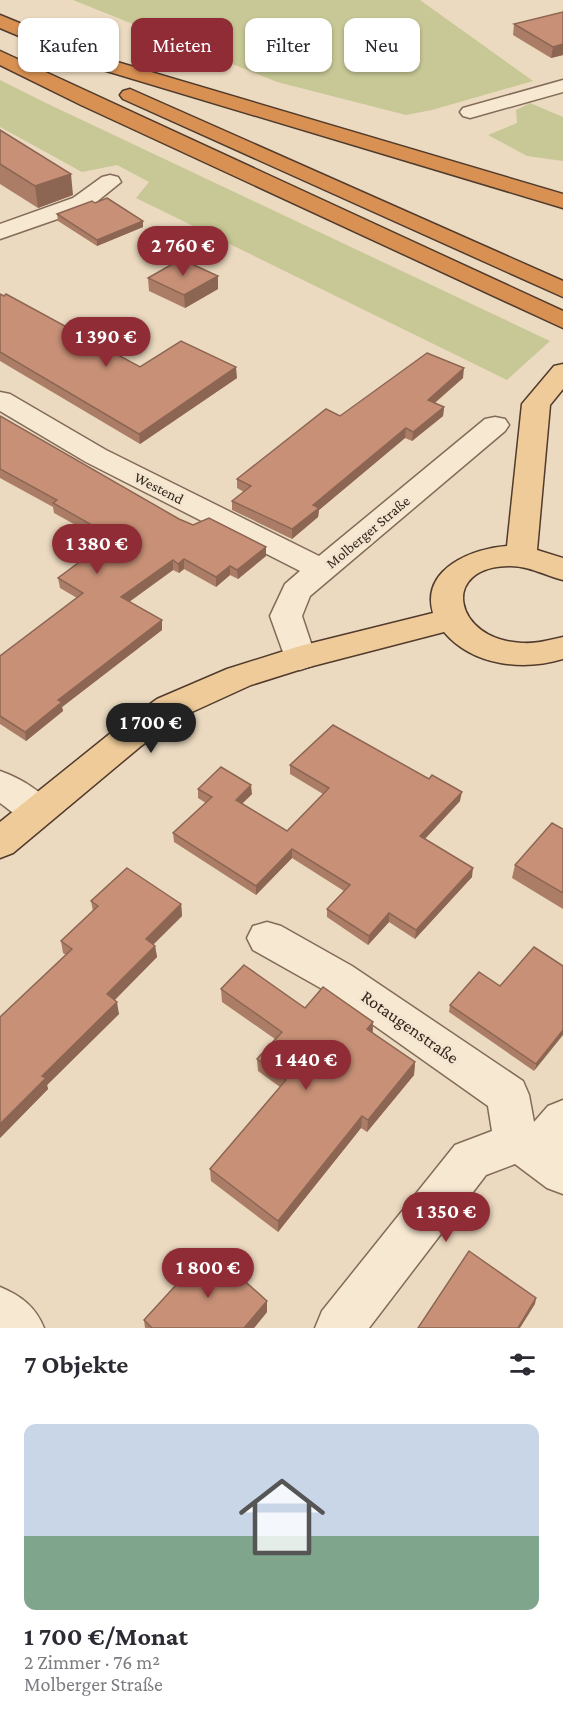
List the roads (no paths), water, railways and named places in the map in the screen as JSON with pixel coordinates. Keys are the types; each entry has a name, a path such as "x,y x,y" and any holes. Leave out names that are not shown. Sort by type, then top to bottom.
{"highway":[{"path":"0,21 100,63 563,201"},
{"path":"0,33 325,184 563,290"},
{"path":"0,57 308,203 563,320"}],"main road":[{"path":"520,557 536,404 563,372"},
{"path":"563,570 552,563 520,557 505,556 483,560 465,568 452,580 447,595 448,612 458,627 475,641 496,650 521,655 545,654 563,648"},
{"path":"0,843 169,708 238,677 300,658 453,619"}],"street":[{"path":"470,112 563,87"},
{"path":"0,232 81,203 110,182"},
{"name":"Westend","path":"0,400 96,456 322,570"},
{"name":"Molberger Straße","path":"300,658 286,616 296,591 495,425"},
{"path":"0,785 38,811"},
{"name":"Rotaugenstraße","path":"267,938 338,978 508,1095 545,1147 471,1161 339,1328"},
{"path":"0,1311 20,1328"}]}
